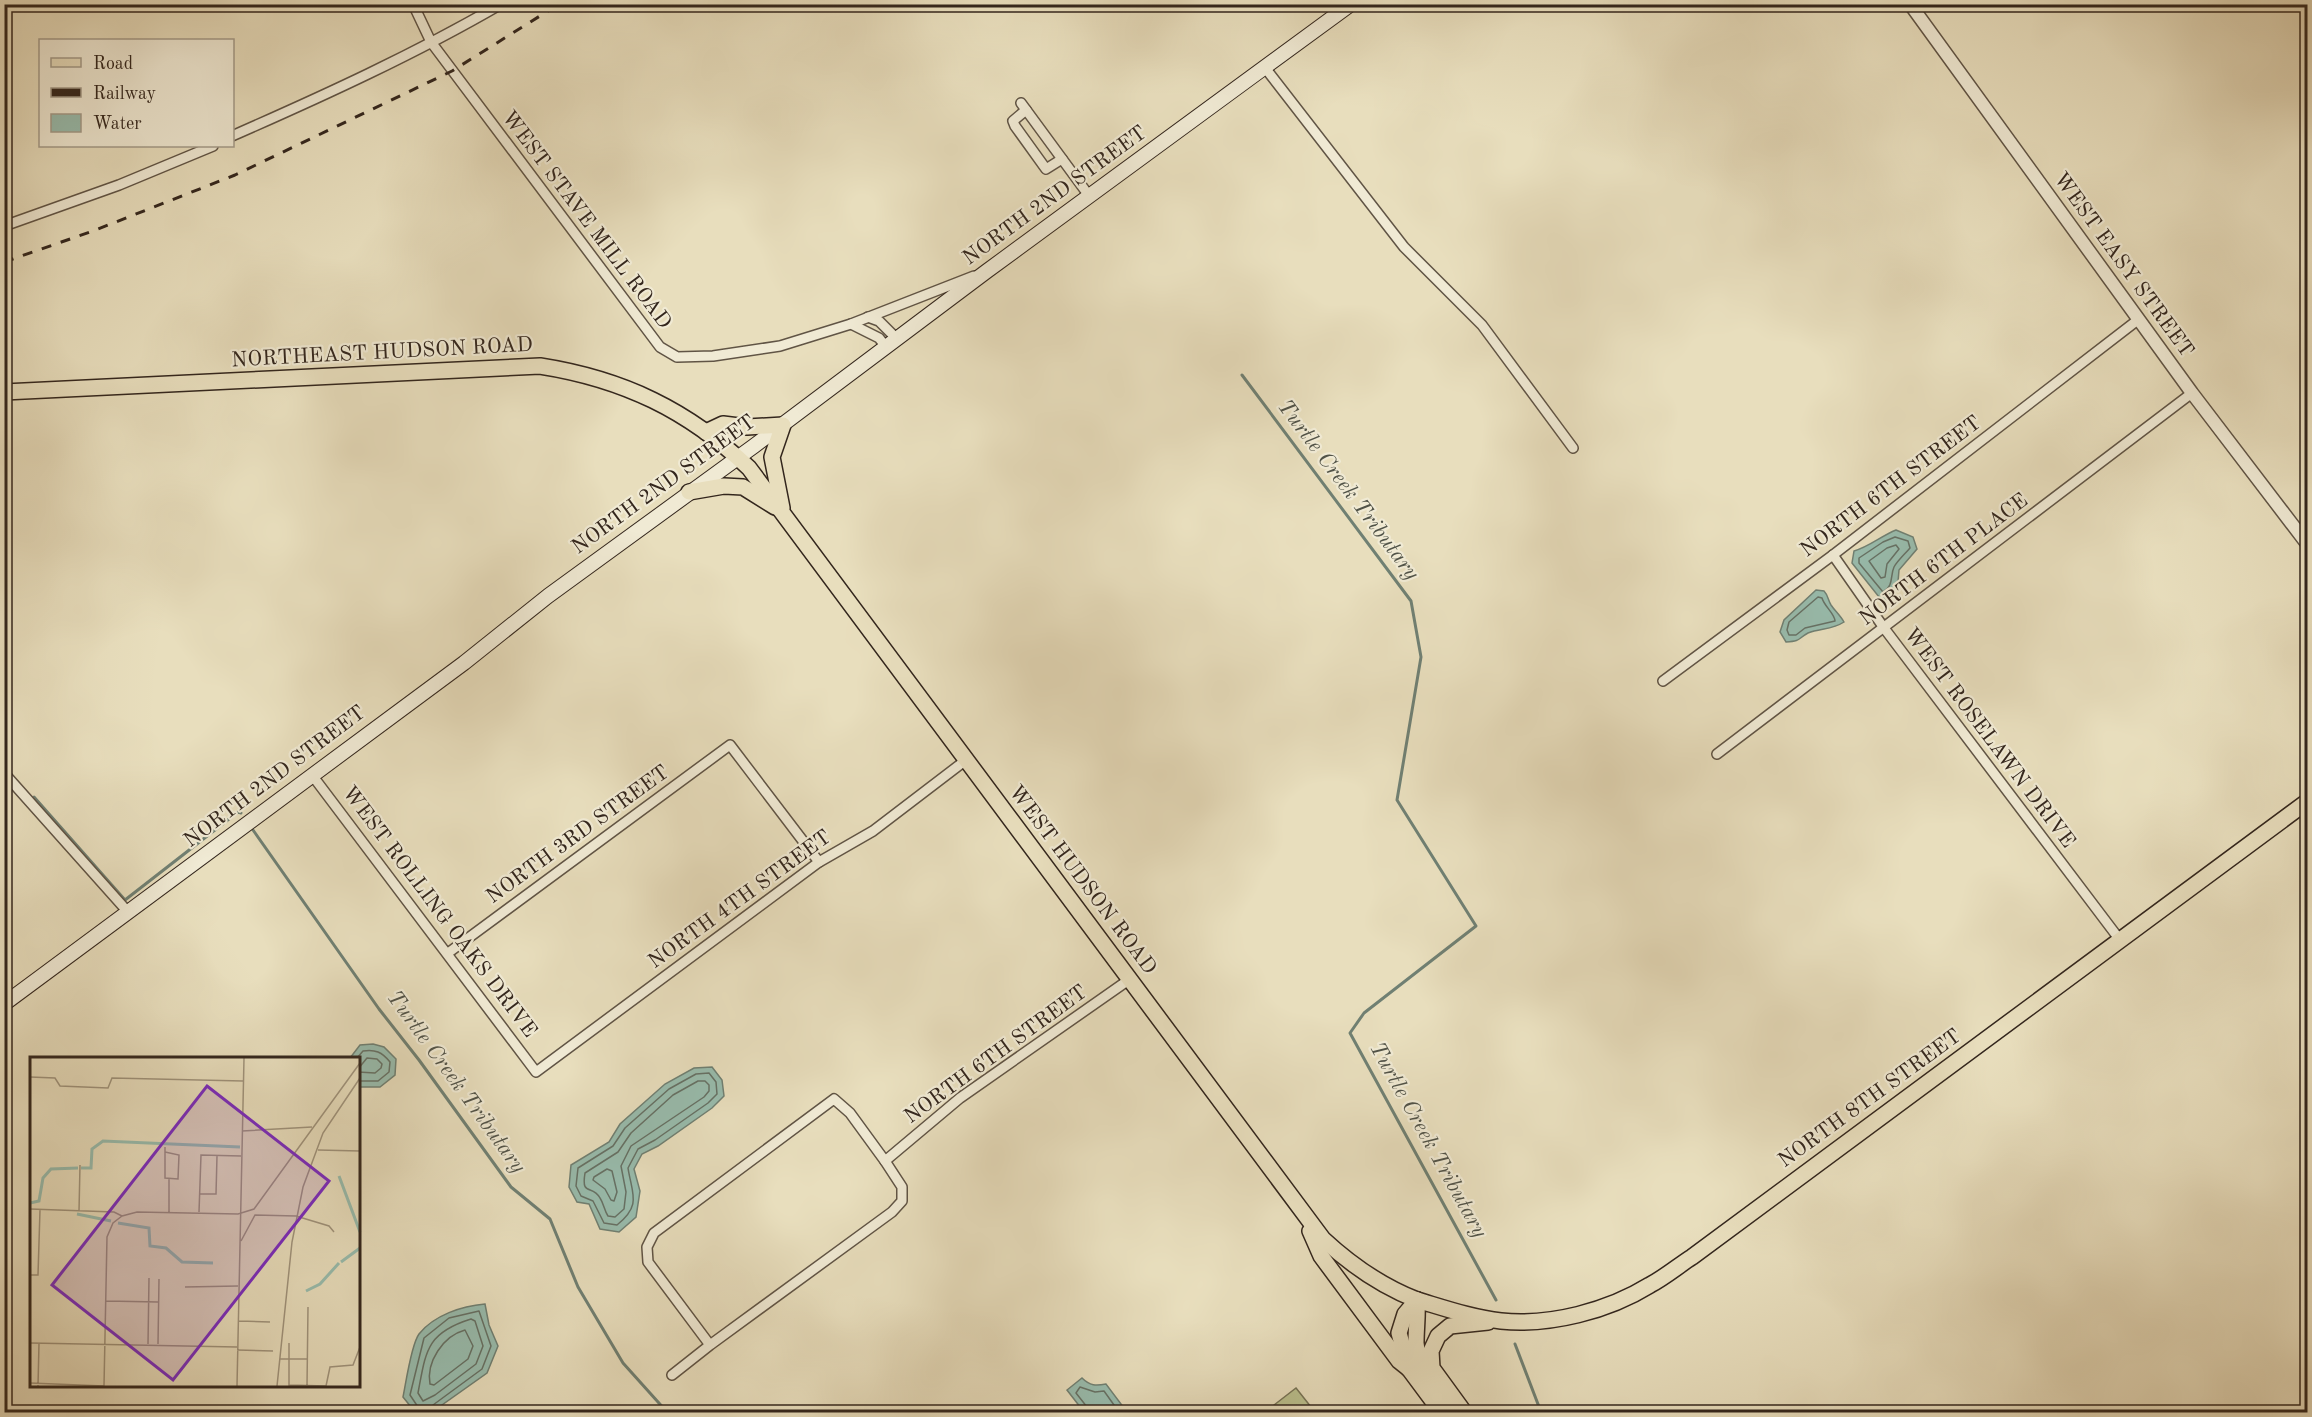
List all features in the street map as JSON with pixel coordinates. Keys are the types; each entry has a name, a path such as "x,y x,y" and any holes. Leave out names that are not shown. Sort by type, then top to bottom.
{"main road":[{"name":"NORTH 2ND STREET","path":"4,1004 689,492 783,425 987,271 1266,69 1351,4"},
{"name":"NORTHEAST HUDSON ROAD","path":"4,392 540,366 572,371 620,384 679,414 737,457"},
{"path":"706,432 723,424 747,427 783,425 772,457 782,512"},
{"name":"WEST HUDSON ROAD","path":"737,457 749,468 782,512 1301,1212 1323,1239 1343,1258 1374,1279 1417,1300"},
{"path":"689,492 724,486 743,487 782,512"},
{"name":"NORTH 8TH STREET","path":"1417,1300 1500,1321 1522,1322 1558,1319 1604,1307 1649,1286 2307,801"},
{"path":"1301,1212 1321,1256 1441,1413"},
{"path":"1409,1369 1399,1334 1405,1314 1417,1300"},
{"path":"1417,1300 1419,1321 1416,1344 1420,1361 1428,1377 1454,1413"},
{"path":"1464,1413 1432,1368 1431,1351 1438,1335 1450,1326 1500,1321"}],"street":[{"name":"WEST STAVE MILL ROAD","path":"413,4 430,42 660,347 677,357 713,356 780,346 851,324 987,271"},
{"path":"234,135 314,100 501,4"},
{"name":"WEST EASY STREET","path":"1910,4 2192,393 2307,545"},
{"path":"1266,69 1404,247 1482,325 1573,448"},
{"path":"1062,159 1046,169 1013,121 1023,107 1062,159 1089,197"},
{"path":"4,226 120,185 211,147"},
{"path":"868,317 879,321 892,343"},
{"name":"NORTH 6TH STREET","path":"1663,681 1833,555 2139,319"},
{"path":"851,324 892,343"},
{"name":"NORTH 6TH PLACE","path":"1717,754 2192,393"},
{"name":"WEST ROSELAWN DRIVE","path":"1833,555 1884,628 2120,940"},
{"name":"NORTH 3RD STREET","path":"448,953 730,745 819,862"},
{"name":"NORTH 4TH STREET","path":"536,1072 819,862 873,831 966,760"},
{"path":"4,773 128,912"},
{"name":"WEST ROLLING OAKS DRIVE","path":"312,775 536,1072"},
{"name":"NORTH 6TH STREET","path":"885,1161 960,1098 1130,980"},
{"path":"672,1375 892,1212 902,1201 902,1187 885,1161 850,1113 834,1099 654,1233 647,1247 648,1262 710,1345"}],"green space":[{"path":"1296,1388 1315,1412 1265,1412"}],"water":[{"path":"1896,530 1913,537 1917,549 1899,570 1898,582 1886,600 1879,597 1852,563 1854,551"},
{"path":"1816,590 1824,591 1844,622 1786,642 1780,632 1784,620"},
{"path":"373,1044 384,1047 396,1059 395,1075 380,1087 360,1087 360,1057 351,1057 360,1045"},
{"path":"712,1067 722,1080 724,1096 712,1108 658,1146 642,1154 634,1169 640,1191 636,1217 619,1232 600,1229 589,1204 577,1202 569,1187 571,1165 609,1142 620,1124 665,1084 694,1068"},
{"path":"485,1304 489,1325 498,1346 487,1373 432,1412 415,1412 403,1397 411,1355 419,1334 440,1317 467,1307"},
{"path":"1082,1378 1093,1385 1106,1384 1127,1412 1084,1412 1067,1390"}],"waterway":[{"name":"Turtle Creek Tributary","path":"1242,375 1411,601 1421,657 1397,800 1476,926 1364,1013 1350,1033 1496,1300"},
{"name":"Turtle Creek Tributary","path":"34,797 125,900 238,812 241,813"},
{"name":"Turtle Creek Tributary","path":"253,830 379,1009 511,1187 550,1219 578,1287 623,1363 667,1412"},
{"name":"Turtle Creek Tributary","path":"1515,1344 1541,1412"}],"railway":[{"path":"4,262 93,231 235,175 452,71 559,4"}]}
